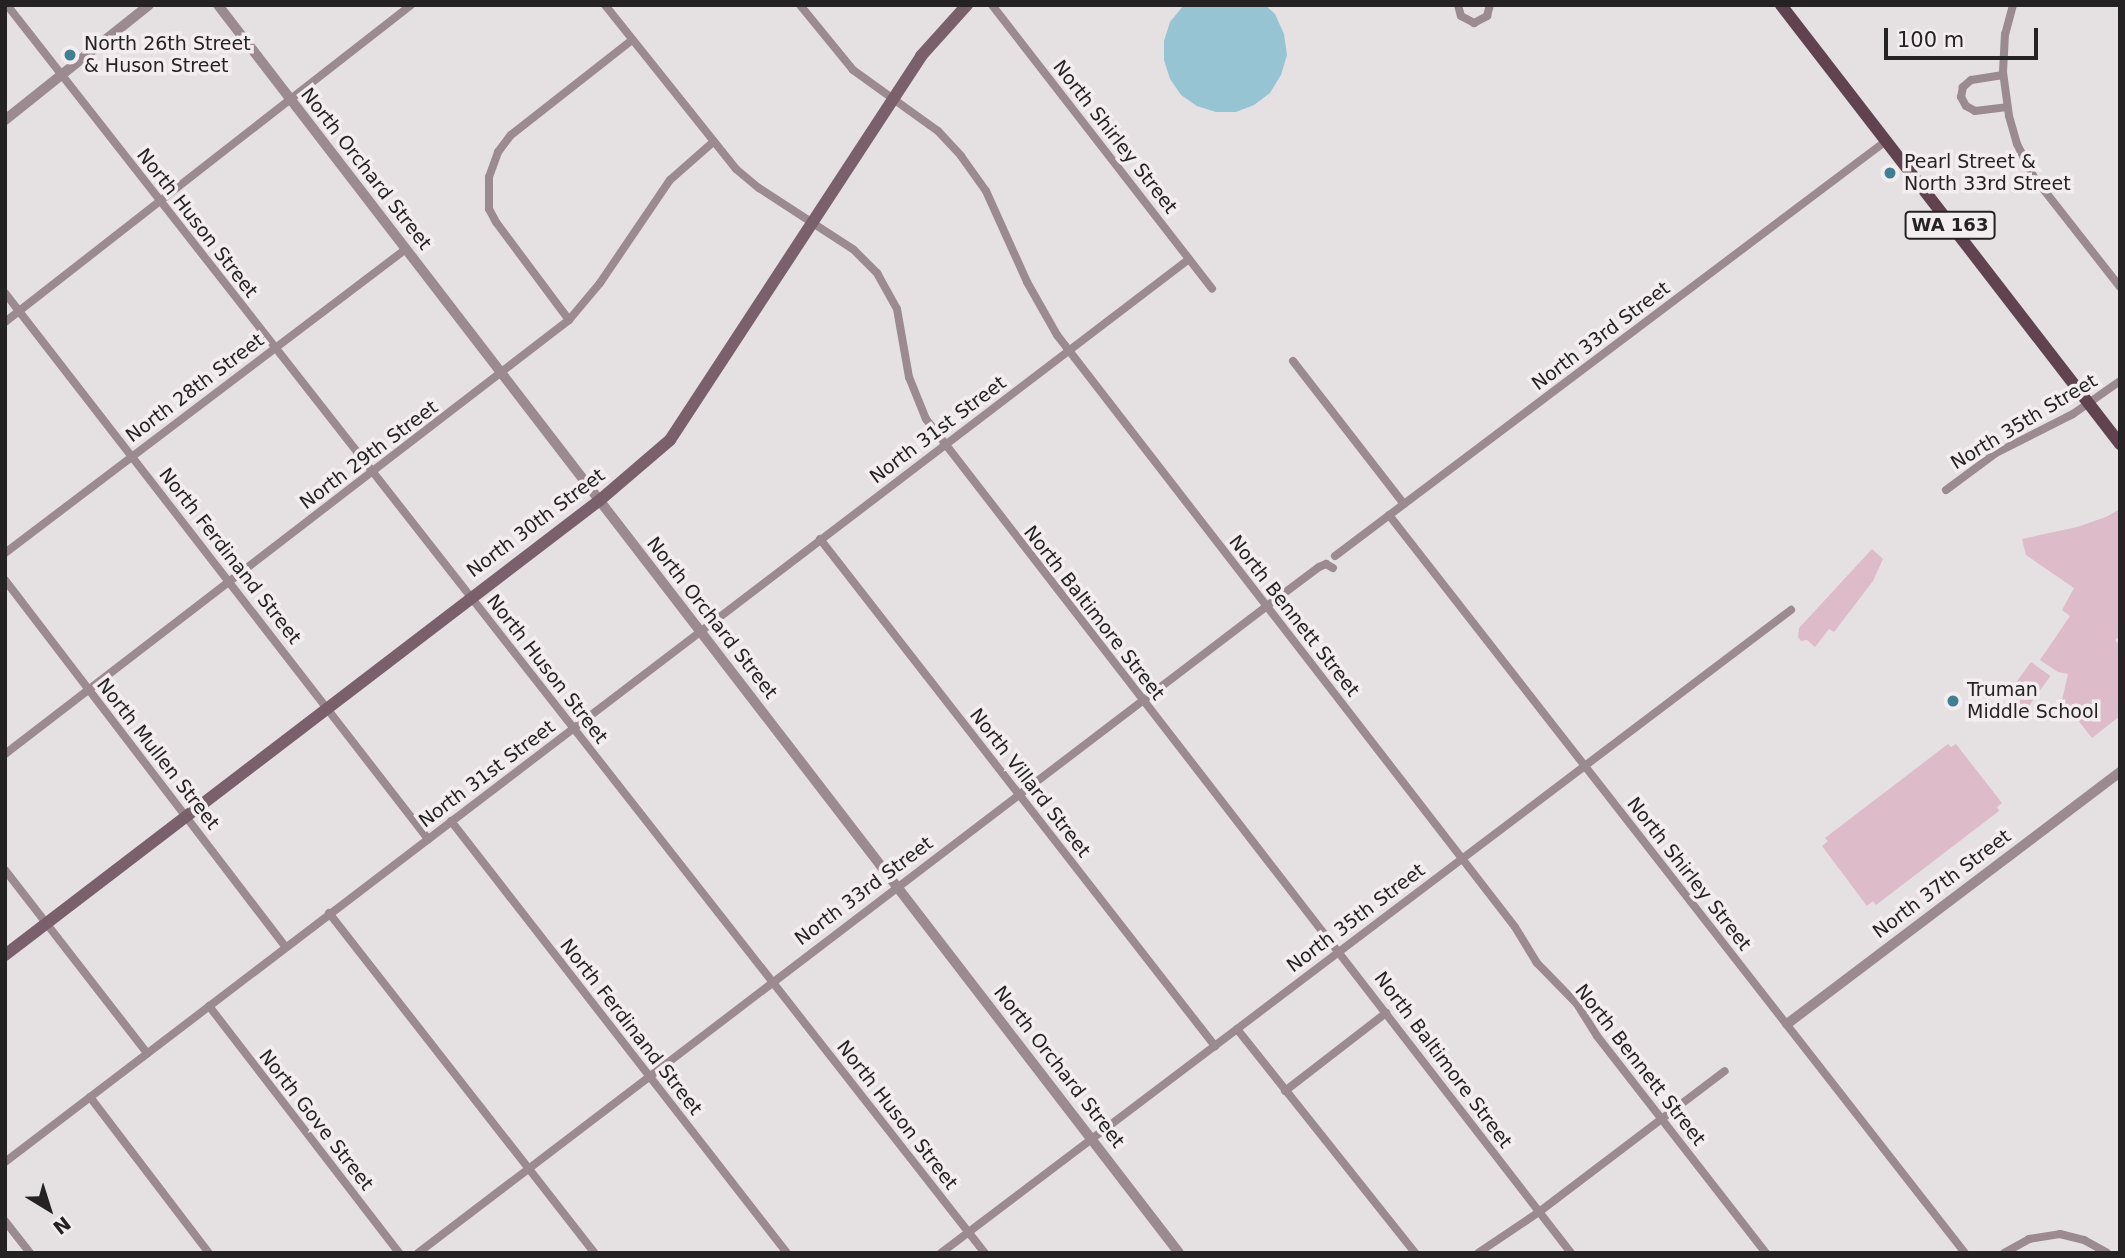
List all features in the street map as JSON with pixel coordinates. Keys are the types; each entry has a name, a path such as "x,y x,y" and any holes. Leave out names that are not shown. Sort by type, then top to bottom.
{"main road":[{"name":"North 30th Street","path":"5,955 600,500 670,440 933,40 967,5"},
{"name":"WA 163","path":"1781,5 2120,444"}],"street":[{"name":"North Huson Street","path":"7,5 985,1253"},
{"path":"5,120 149,5"},
{"name":"North Orchard Street","path":"218,5 1179,1253"},
{"path":"5,322 411,5"},
{"name":"North Baltimore Street","path":"606,5 712,143 749,180 860,255 884,283 897,309 916,401 945,444 1571,1253"},
{"name":"North Bennett Street","path":"800,5 853,70 938,131 975,174 1041,309 1068,350 1515,927 1537,963 1577,1004 1597,1035 1766,1253"},
{"name":"North Shirley Street","path":"992,5 1212,289"},
{"path":"1458,5 1461,16 1474,23 1487,16 1490,5"},
{"path":"2013,5 2005,34 2003,75 2007,107 2026,165 2120,287"},
{"path":"569,320 496,222 488,202 489,177 498,152 511,135 632,40"},
{"path":"2003,75 1971,79 1963,87 1961,97 1966,106 1975,111 2007,107"},
{"name":"North 33rd Street","path":"1335,556 1886,141"},
{"name":"North 29th Street","path":"5,754 502,375 569,320 600,283 670,180 712,143"},
{"name":"North 28th Street","path":"5,553 406,249"},
{"name":"North 31st Street","path":"5,1161 1189,259"},
{"name":"North Ferdinand Street","path":"5,293 428,839"},
{"path":"1293,361 1404,504"},
{"name":"North 35th Street","path":"1946,490 1996,453 2088,404 2120,381"},
{"name":"North Shirley Street","path":"1389,515 1965,1253"},
{"name":"North Villard Street","path":"820,540 1215,1046"},
{"name":"North 33rd Street","path":"418,1253 771,981 1319,567 1326,564 1333,568"},
{"name":"North Mullen Street","path":"5,580 286,947"},
{"name":"North 35th Street","path":"941,1253 1791,610"},
{"name":"North 37th Street","path":"1787,1024 2120,772"},
{"name":"North Ferdinand Street","path":"451,821 787,1253"},
{"path":"5,870 147,1053"},
{"path":"329,914 595,1253"},
{"name":"North Gove Street","path":"209,1006 399,1253"},
{"path":"1285,1091 1386,1013"},
{"path":"1237,1029 1415,1253"},
{"path":"1478,1253 1539,1212 1725,1071"},
{"path":"90,1097 209,1253"},
{"path":"5,1221 30,1253"},
{"path":"2004,1253 2029,1239 2060,1234 2084,1240 2107,1253"}],"shaded area":[{"path":"2120,509 2120,636 2115,640 2120,646 2120,716 2092,738 2062,700 2068,674 2058,672 2040,660 2070,616 2062,610 2074,588 2026,555 2022,539 2077,527"},
{"path":"1872,549 1883,559 1873,581 1834,632 1829,629 1815,647 1807,640 1801,641 1798,637 1799,628"},
{"path":"2031,662 2050,676 2027,708 2007,694"},
{"path":"1948,744 1951,747 1956,744 2002,803 1997,807 1999,811 1876,905 1873,901 1867,906 1822,846 1828,841 1825,838"}],"water":[{"path":"1184,5 1265,5 1275,14 1284,34 1287,55 1281,75 1270,93 1254,105 1236,112 1216,112 1197,106 1181,95 1170,79 1164,60 1164,41 1170,22"}],"place":[{"name":"North 26th Street & Huson Street","path":"70,55"},
{"name":"Pearl Street & North 33rd Street","path":"1890,173"},
{"name":"Truman Middle School","path":"1953,701"}]}
